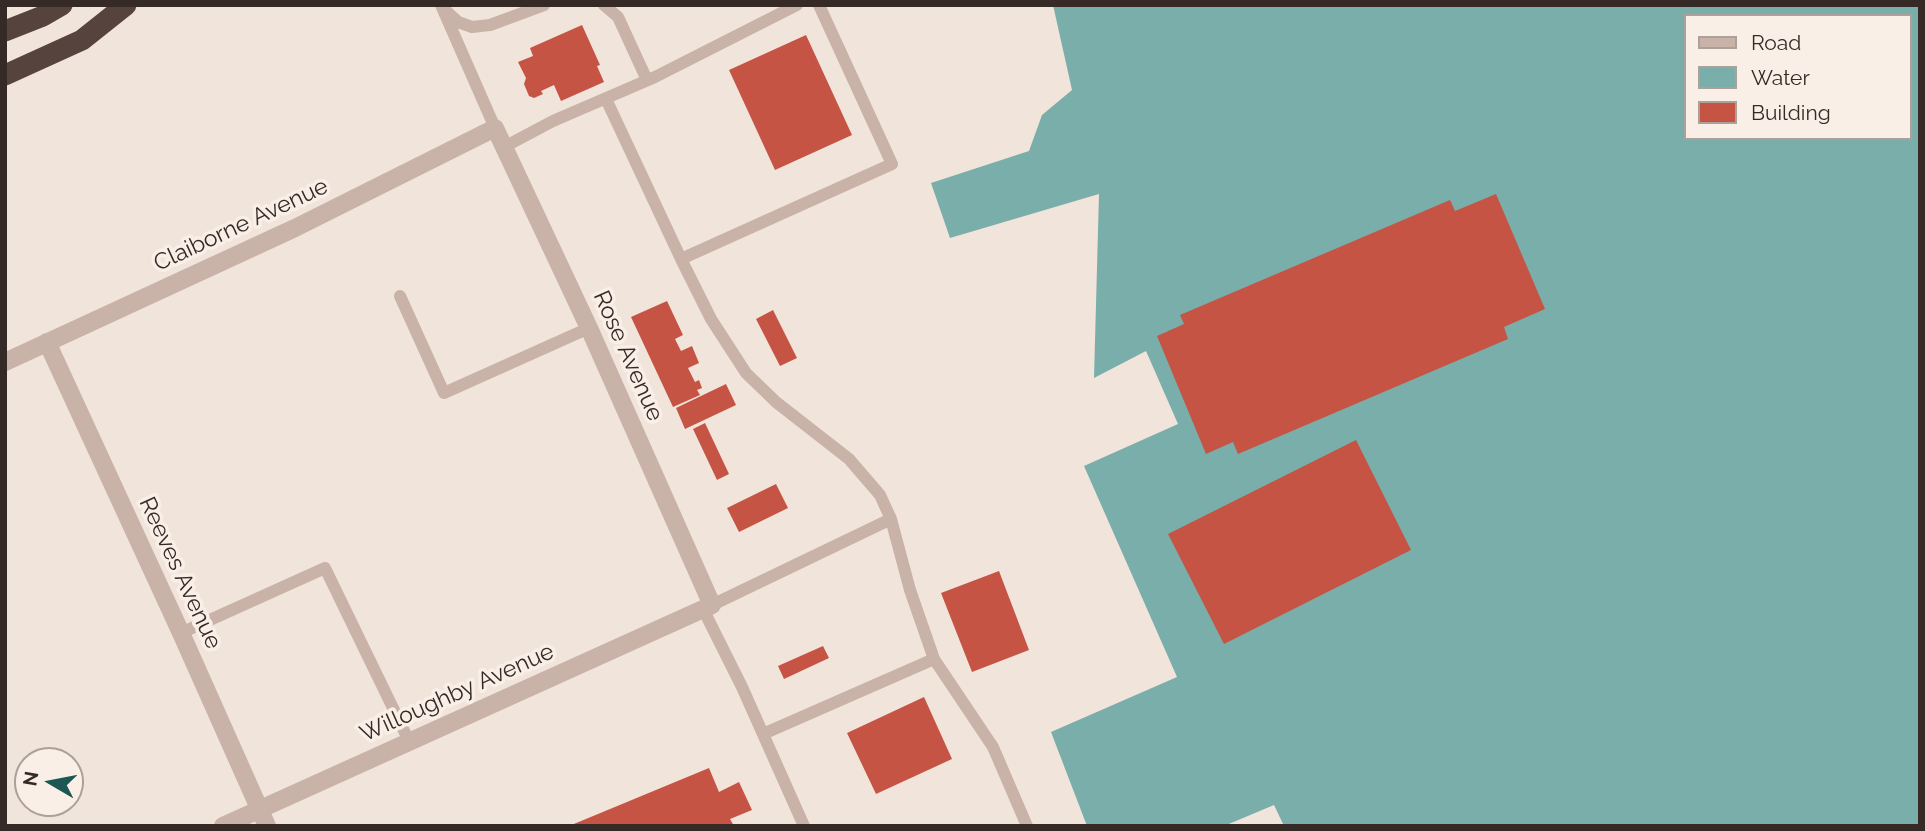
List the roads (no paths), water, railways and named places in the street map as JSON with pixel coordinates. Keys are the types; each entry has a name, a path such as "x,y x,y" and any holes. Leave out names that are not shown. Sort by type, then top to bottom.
{"highway":[{"path":"5,31 43,16 62,5"},
{"path":"5,75 82,40 126,5"}],"street":[{"name":"Rose Avenue","path":"495,128 589,328 708,607"},
{"name":"Claiborne Avenue","path":"5,362 295,228 495,128"},
{"name":"Reeves Avenue","path":"47,342 263,818"},
{"name":"Willoughby Avenue","path":"223,826 263,818 409,741 708,607"}],"lane":[{"path":"441,5 457,22 472,27 490,25 544,5"},
{"path":"441,5 495,128"},
{"path":"604,5 618,17 647,80"},
{"path":"504,147 797,5"},
{"path":"681,259 892,164 818,5"},
{"path":"606,99 711,319 746,373 776,402 849,459 880,495 891,519 910,590 933,659 993,747 1027,826"},
{"path":"400,296 444,393 589,328"},
{"path":"804,826 708,607 891,519"},
{"path":"181,633 326,568 409,741"},
{"path":"763,734 933,659"}],"water":[{"path":"1053,5 1920,5 1920,826 1284,826 1274,805 1224,826 1087,826 1051,732 1177,677 1084,466 1178,424 1146,351 1094,378 1099,194 950,238 931,183 1029,151 1042,115 1072,90"}]}
